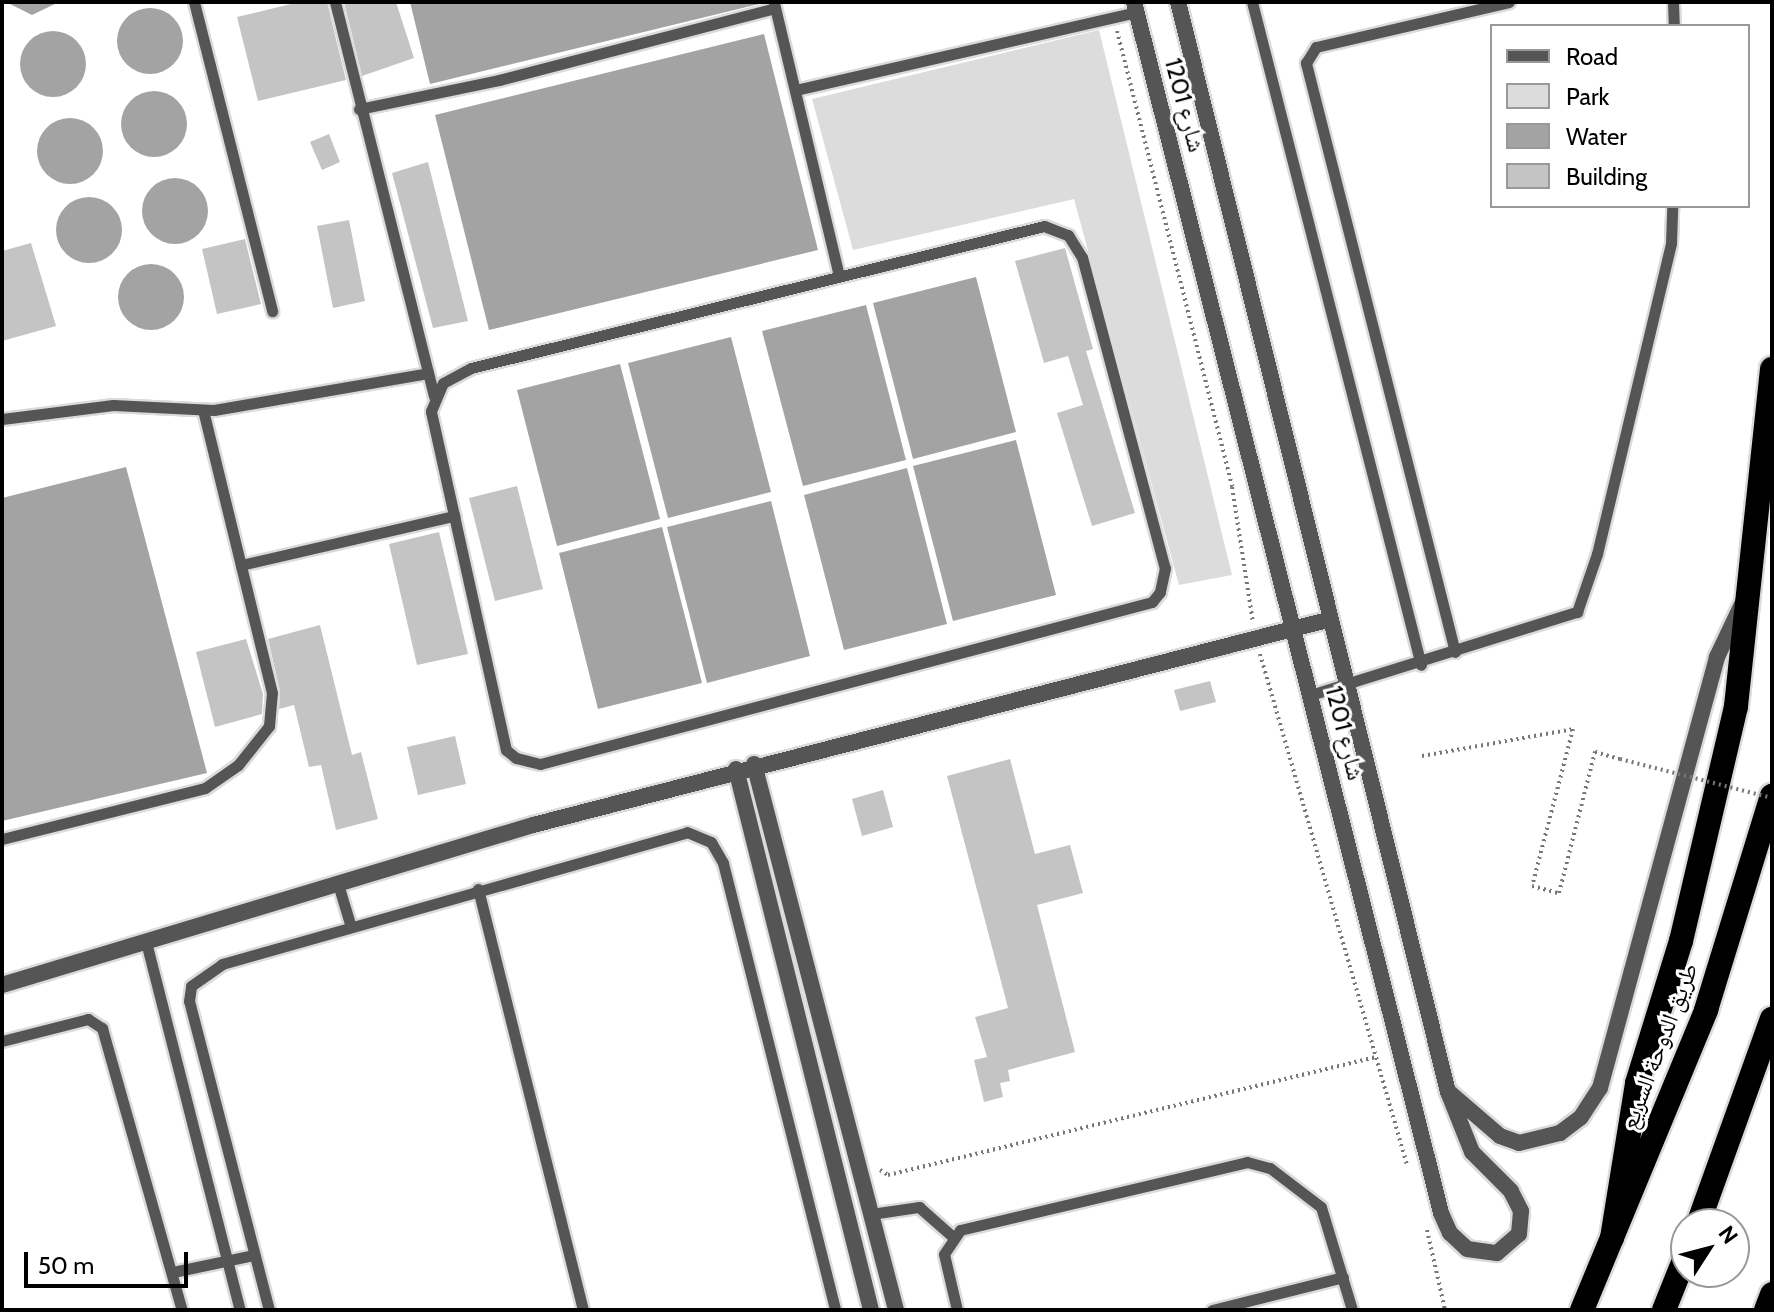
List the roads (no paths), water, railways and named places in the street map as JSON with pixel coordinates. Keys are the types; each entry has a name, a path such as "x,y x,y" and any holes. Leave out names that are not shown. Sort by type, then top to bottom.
{"highway":[{"path":"1612,1238 1637,1083 1681,941 1733,721 1772,369"},
{"name":"طريق الدوحة السريع","path":"1582,1310 1706,1010 1772,797"},
{"path":"1704,1208 1772,1019"},
{"path":"1664,1310 1673,1288"},
{"path":"1766,1310 1772,1294"}],"street":[{"name":"شارع 1201","path":"1135,7 1441,1213 1450,1233 1467,1249 1497,1253 1519,1234 1518,1201 1472,1152 1448,1092 1178,2"},
{"path":"1448,1092 1500,1136 1519,1143 1560,1133 1581,1117 1600,1088 1717,657 1748,593"},
{"path":"2,985 754,764 1331,619"},
{"path":"754,764 896,1310"},
{"path":"736,769 871,1310"}],"lane":[{"path":"194,2 272,311"},
{"path":"335,2 359,109 434,396"},
{"path":"1252,2 1421,665"},
{"path":"1455,652 1306,63 1316,47 1509,2"},
{"path":"1673,2 1674,24"},
{"path":"359,109 499,80 774,5 839,276"},
{"path":"796,90 1114,17 1135,7"},
{"path":"1310,695 1421,665 1568,619 1584,603 1671,243 1672,208"},
{"path":"1044,226 1068,235 1082,257 1165,568 1165,580 1152,602 527,763 506,750 501,739 431,411 434,396 443,383 471,368 839,276 1031,228 1044,226"},
{"path":"2,419 113,405 203,411 428,373"},
{"path":"2,839 205,788 246,755 269,726 274,704 203,411"},
{"path":"241,565 454,516"},
{"path":"269,1310 189,1001 191,986 222,964 667,834 687,832 711,842 723,863 835,1310"},
{"path":"338,884 351,927"},
{"path":"478,889 583,1310"},
{"path":"146,942 240,1310"},
{"path":"2,1041 88,1019 102,1028 182,1310"},
{"path":"952,1236 984,1223 1247,1162 1270,1168 1321,1207 1352,1310"},
{"path":"871,1214 919,1207 952,1236"},
{"path":"952,1236 944,1264 957,1310"},
{"path":"173,1272 254,1255"},
{"path":"1212,1310 1343,1277"}],"water":[{"path":"6,2 59,2 32,15"},
{"path":"410,2 759,2 759,4 430,84"},
{"path":"150,8 173,18 183,41 173,64 150,74 127,64 117,41 127,18"},
{"path":"53,31 76,41 86,64 76,87 53,97 30,87 20,64 30,41"},
{"path":"764,34 818,250 489,330 435,115"},
{"path":"154,91 177,101 187,124 177,147 154,157 131,147 121,124 131,101"},
{"path":"70,118 93,128 103,151 93,174 70,184 47,174 37,151 47,128"},
{"path":"175,178 198,188 208,211 198,234 175,244 152,234 142,211 152,188"},
{"path":"89,197 112,207 122,230 112,253 89,263 66,253 56,230 66,207"},
{"path":"151,264 174,274 184,297 174,320 151,330 128,320 118,297 128,274"},
{"path":"976,277 1016,432 913,459 873,303"},
{"path":"866,305 906,460 803,486 762,331"},
{"path":"731,337 771,492 668,518 628,363"},
{"path":"620,364 660,519 557,546 517,390"},
{"path":"1016,440 1056,595 953,621 913,466"},
{"path":"126,467 207,773 2,821 2,498"},
{"path":"907,468 947,624 844,650 804,495"},
{"path":"771,501 810,656 707,683 667,527"},
{"path":"662,527 702,683 598,709 559,553"}]}
